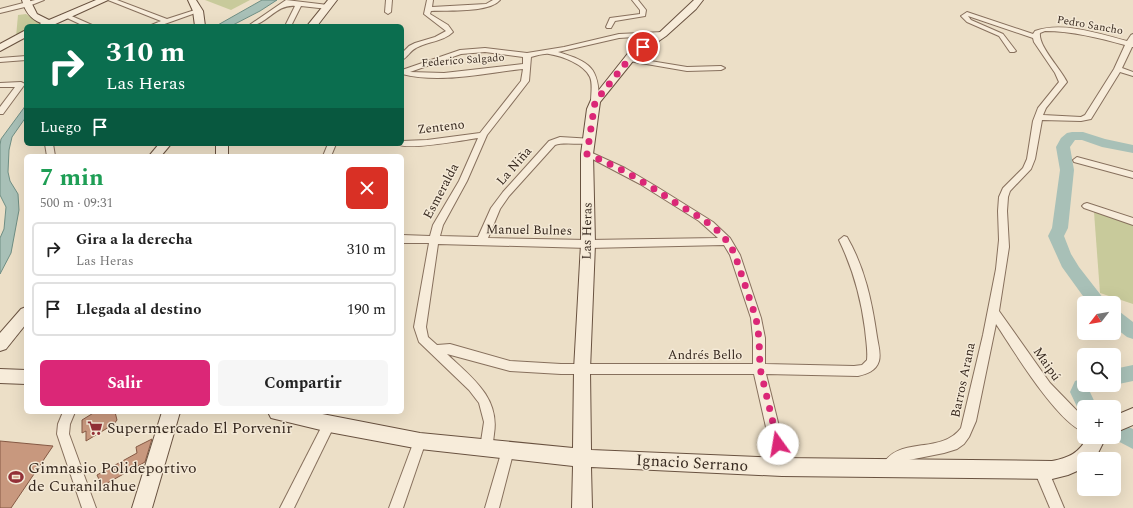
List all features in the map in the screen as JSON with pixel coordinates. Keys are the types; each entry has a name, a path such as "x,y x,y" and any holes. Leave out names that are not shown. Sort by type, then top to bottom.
{"street":[{"path":"0,11 41,0"},
{"path":"49,24 104,0"},
{"path":"111,0 167,21"},
{"path":"192,0 198,11 200,23"},
{"path":"388,12 390,0"},
{"path":"404,56 412,46 420,42 438,39 450,32 443,24 427,14 430,0"},
{"path":"427,9 487,6 497,0"},
{"path":"609,26 612,19 624,16 637,18 643,15 643,10 635,0"},
{"name":"Las Heras","path":"582,508 582,370 588,244 587,154 590,141 591,119 595,102 633,54 662,34 693,7 698,0"},
{"path":"254,24 288,2 299,5 330,4"},
{"path":"26,3 32,14 46,24"},
{"path":"314,24 330,4"},
{"path":"289,24 299,5"},
{"path":"158,24 198,11"},
{"path":"1012,51 1001,35 968,21 964,16 968,14 975,16 1036,37"},
{"path":"67,16 85,24"},
{"name":"Pedro Sancho","path":"1036,37 1037,32 1042,29 1072,31 1132,41"},
{"path":"404,71 460,52 486,50 527,55 550,52 619,36 662,34"},
{"path":"0,48 24,36"},
{"name":"Barros Arana","path":"888,468 901,456 951,445 960,439 965,433 970,421 993,311 1004,247 1002,204 1004,193 1027,169 1031,159 1039,117 1044,103 1063,82 1059,73 1037,42 1036,37"},
{"path":"1039,117 1088,118 1118,70 1132,41"},
{"path":"550,52 578,63 589,70 594,78 595,102"},
{"name":"Esmeralda","path":"486,448 490,422 484,401 477,390 423,339 420,332 434,240 441,217 463,181 480,146 483,135 525,81 527,55"},
{"path":"0,60 24,58"},
{"path":"629,59 687,69 721,68"},
{"name":"Federico Salgado","path":"404,73 434,75 527,66"},
{"path":"1118,70 1133,74"},
{"path":"0,85 21,84 0,112"},
{"name":"Zenteno","path":"404,144 427,143 483,135"},
{"name":"La Niña","path":"481,242 496,208 506,194 552,143 560,140 590,141"},
{"path":"156,154 163,146"},
{"path":"587,154 612,164 643,181 708,223 727,241 735,255 756,318 759,338 760,368 782,467"},
{"path":"1077,160 1133,175"},
{"path":"1087,206 1133,222"},
{"name":"Manuel Bulnes","path":"404,239 588,244 727,241"},
{"name":"Andrés Bello","path":"435,350 450,349 510,366 582,370 760,368 851,371 863,370 872,364 873,357 864,290 858,271 844,240"},
{"name":"Maipú","path":"993,311 1049,392 1077,420"},
{"path":"0,344 24,315"},
{"path":"0,376 24,377"},
{"path":"68,414 64,424 63,434 89,508"},
{"path":"142,508 170,414"},
{"name":"Ignacio Serrano","path":"306,415 329,424 420,441 581,458 782,467 1059,469 1073,464 1086,455 1093,444"},
{"path":"287,508 329,424"},
{"path":"396,508 420,441"},
{"path":"492,508 508,450"},
{"path":"1042,470 1057,508"}],"green space":[{"path":"205,0 250,0 231,10"},
{"path":"26,14 41,24 24,24 24,33 16,37 18,15"},
{"path":"1094,212 1133,225 1133,304 1121,300 1121,296 1109,296 1100,293"}],"shaded area":[{"path":"262,0 277,0 235,24 220,24"},
{"path":"24,108 24,120 12,137 9,150 8,172 10,181 18,194 19,210 11,253 0,274 0,238 4,229 6,207 0,195 1,139"}],"building":[{"name":"Supermercado El Porvenir","path":"92,414 116,414 117,420 114,424 86,441 86,431 82,433 82,420"},
{"path":"152,439 145,462 102,486 97,475 137,453 136,447"},
{"name":"Gimnasio Polideportivo de Curanilahue","path":"0,441 53,446 11,508 0,508"}],"waterway":[{"path":"1092,296 1073,271 1063,254 1056,236 1060,228 1067,170 1063,147 1066,141 1072,136 1083,136 1102,143 1133,149"},
{"path":"1121,323 1133,332"},
{"path":"1121,376 1133,373"},
{"path":"1080,392 1084,400"},
{"path":"1121,433 1133,439"}],"place":[{"name":"Supermercado El Porvenir","path":"95,428"},
{"name":"Gimnasio Polideportivo de Curanilahue","path":"16,477"}],"route":[{"path":"643,47 633,54 595,102 591,119 590,141 587,154 630,173 714,226 733,250 756,318 759,338 760,368 778,444"}]}
